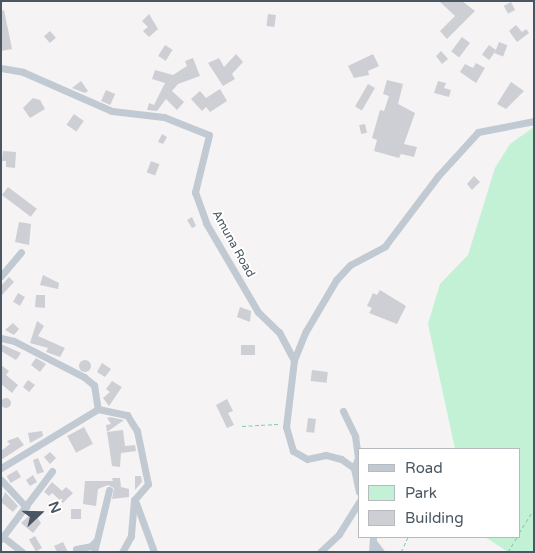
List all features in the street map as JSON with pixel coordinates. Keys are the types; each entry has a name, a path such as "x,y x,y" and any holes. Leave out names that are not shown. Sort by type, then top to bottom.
{"street":[{"name":"Amuna Road","path":"1,68 24,72 112,111 164,116 209,135 195,192 206,223 258,312 280,332 294,360"},
{"path":"357,463 326,455 307,459 293,451 287,423 294,360 306,331 336,280 350,265 385,246 438,176 478,132 534,121"},
{"path":"1,276 21,252"},
{"path":"1,338 14,341 84,377 94,385 98,409"},
{"path":"1,468 98,409 127,415 137,431 148,484 134,500 131,536 122,552"},
{"path":"343,411 354,436 358,478"},
{"path":"22,552 2,538 52,471"},
{"path":"1,480 26,507"},
{"path":"94,552 109,490"},
{"path":"134,500 154,552"},
{"path":"320,552 339,534 358,504"},
{"path":"76,549 90,546 98,540"},
{"path":"372,552 374,540"},
{"path":"374,540 381,552"}],"path":[{"path":"242,426 287,423"},
{"path":"520,531 534,508"},
{"path":"401,552 408,538"},
{"path":"508,552 516,538"}],"green space":[{"path":"534,127 534,552 508,552 487,538 520,538 520,448 455,448 428,324 440,284 468,255 495,168 510,144"}],"building":[{"path":"439,1 462,1 475,11 447,39 440,31 455,16"},
{"path":"511,2 515,10 508,14 504,6"},
{"path":"4,10 12,49 1,51 1,11"},
{"path":"149,14 158,29 149,37 143,31 148,27 142,21"},
{"path":"268,14 276,15 274,27 267,26"},
{"path":"516,25 522,32 526,29 529,33 517,42 509,31"},
{"path":"50,31 56,38 50,43 44,36"},
{"path":"462,37 470,43 459,57 451,51"},
{"path":"499,42 507,45 503,56 495,53"},
{"path":"165,45 173,50 166,61 158,56"},
{"path":"489,45 496,50 489,60 482,55"},
{"path":"441,51 448,59 442,64 436,56"},
{"path":"236,54 243,62 232,74 235,79 223,86 208,63 219,58 224,67"},
{"path":"373,54 379,66 368,71 369,75 354,78 348,66"},
{"path":"193,58 200,76 178,84 172,91 184,102 177,110 166,99 157,111 147,110 149,103 154,105 165,83 152,79 155,70 173,75 187,66 185,61"},
{"path":"476,63 485,68 476,83 460,72 465,64 473,68"},
{"path":"387,80 403,84 398,104 415,113 404,144 417,147 414,157 401,154 399,158 374,151 377,140 372,138 380,110 384,111 389,96 383,94"},
{"path":"81,81 88,91 85,93 72,88"},
{"path":"438,81 446,83 444,88 451,90 449,97 434,93"},
{"path":"511,82 524,91 506,109 497,104"},
{"path":"368,84 375,88 362,111 355,107"},
{"path":"220,89 227,101 210,112 206,107 202,111 191,99 200,91 206,98"},
{"path":"106,90 115,94 110,105 101,101"},
{"path":"33,98 40,100 45,109 30,118 23,108"},
{"path":"74,114 84,121 76,132 67,125"},
{"path":"365,124 367,133 361,134 359,125"},
{"path":"162,134 167,137 163,144 158,142"},
{"path":"3,151 16,152 15,168 6,167 6,161 2,161"},
{"path":"151,161 159,164 155,175 147,172"},
{"path":"474,176 480,182 472,190 467,184"},
{"path":"8,187 37,209 31,217 2,195"},
{"path":"192,217 196,226 192,228 187,220"},
{"path":"19,222 31,224 29,245 15,242"},
{"path":"43,275 59,283 58,289 40,285"},
{"path":"9,277 14,282 1,296 1,286"},
{"path":"380,290 406,306 397,324 369,313 372,308 367,306 373,293 377,295"},
{"path":"18,293 25,297 20,306 13,302"},
{"path":"36,295 45,295 45,308 35,307"},
{"path":"240,307 251,311 250,322 237,317"},
{"path":"37,321 44,326 38,336 65,348 60,357 46,352 48,348 30,343"},
{"path":"13,323 19,329 14,335 5,330"},
{"path":"1,344 21,353 16,360 1,351"},
{"path":"241,345 255,345 255,355 241,355"},
{"path":"36,358 46,364 40,372 31,365"},
{"path":"83,360 87,360 91,366 87,372 83,372 79,368 79,364"},
{"path":"102,363 111,369 105,377 97,372"},
{"path":"1,365 9,371 6,375 18,385 12,393 1,384"},
{"path":"312,370 328,372 327,383 311,381"},
{"path":"28,380 35,385 29,392 23,387"},
{"path":"112,381 122,387 109,406 103,398 110,392 106,389"},
{"path":"4,398 8,398 11,403 10,407 4,408 1,405 1,401"},
{"path":"227,399 233,411 228,413 234,425 227,428 216,405"},
{"path":"107,418 124,420 107,432 106,425 111,424"},
{"path":"308,418 316,419 314,433 306,432"},
{"path":"84,427 93,444 76,453 67,436"},
{"path":"123,430 125,446 135,445 136,451 121,453 120,467 112,466 107,432"},
{"path":"42,431 43,436 30,443 28,433"},
{"path":"18,437 24,445 1,460 1,451 10,444 7,441"},
{"path":"50,452 56,458 50,464 44,457"},
{"path":"38,458 44,472 37,474 33,460"},
{"path":"17,470 21,477 11,483 7,476"},
{"path":"33,475 37,482 30,486 26,480"},
{"path":"135,476 141,476 142,482 135,490"},
{"path":"112,478 120,478 121,487 129,489 129,497 112,499 114,488 108,485 98,489 96,506 83,504 85,481 113,481"},
{"path":"52,482 62,491 66,487 73,493 63,503 52,493 49,496 44,492"},
{"path":"5,492 18,506 13,512 1,502"},
{"path":"71,509 81,509 81,519 71,519"},
{"path":"33,512 41,523 33,533 21,523"},
{"path":"35,536 42,548 36,552 29,540"},
{"path":"63,542 68,552 57,552 54,546"}]}
